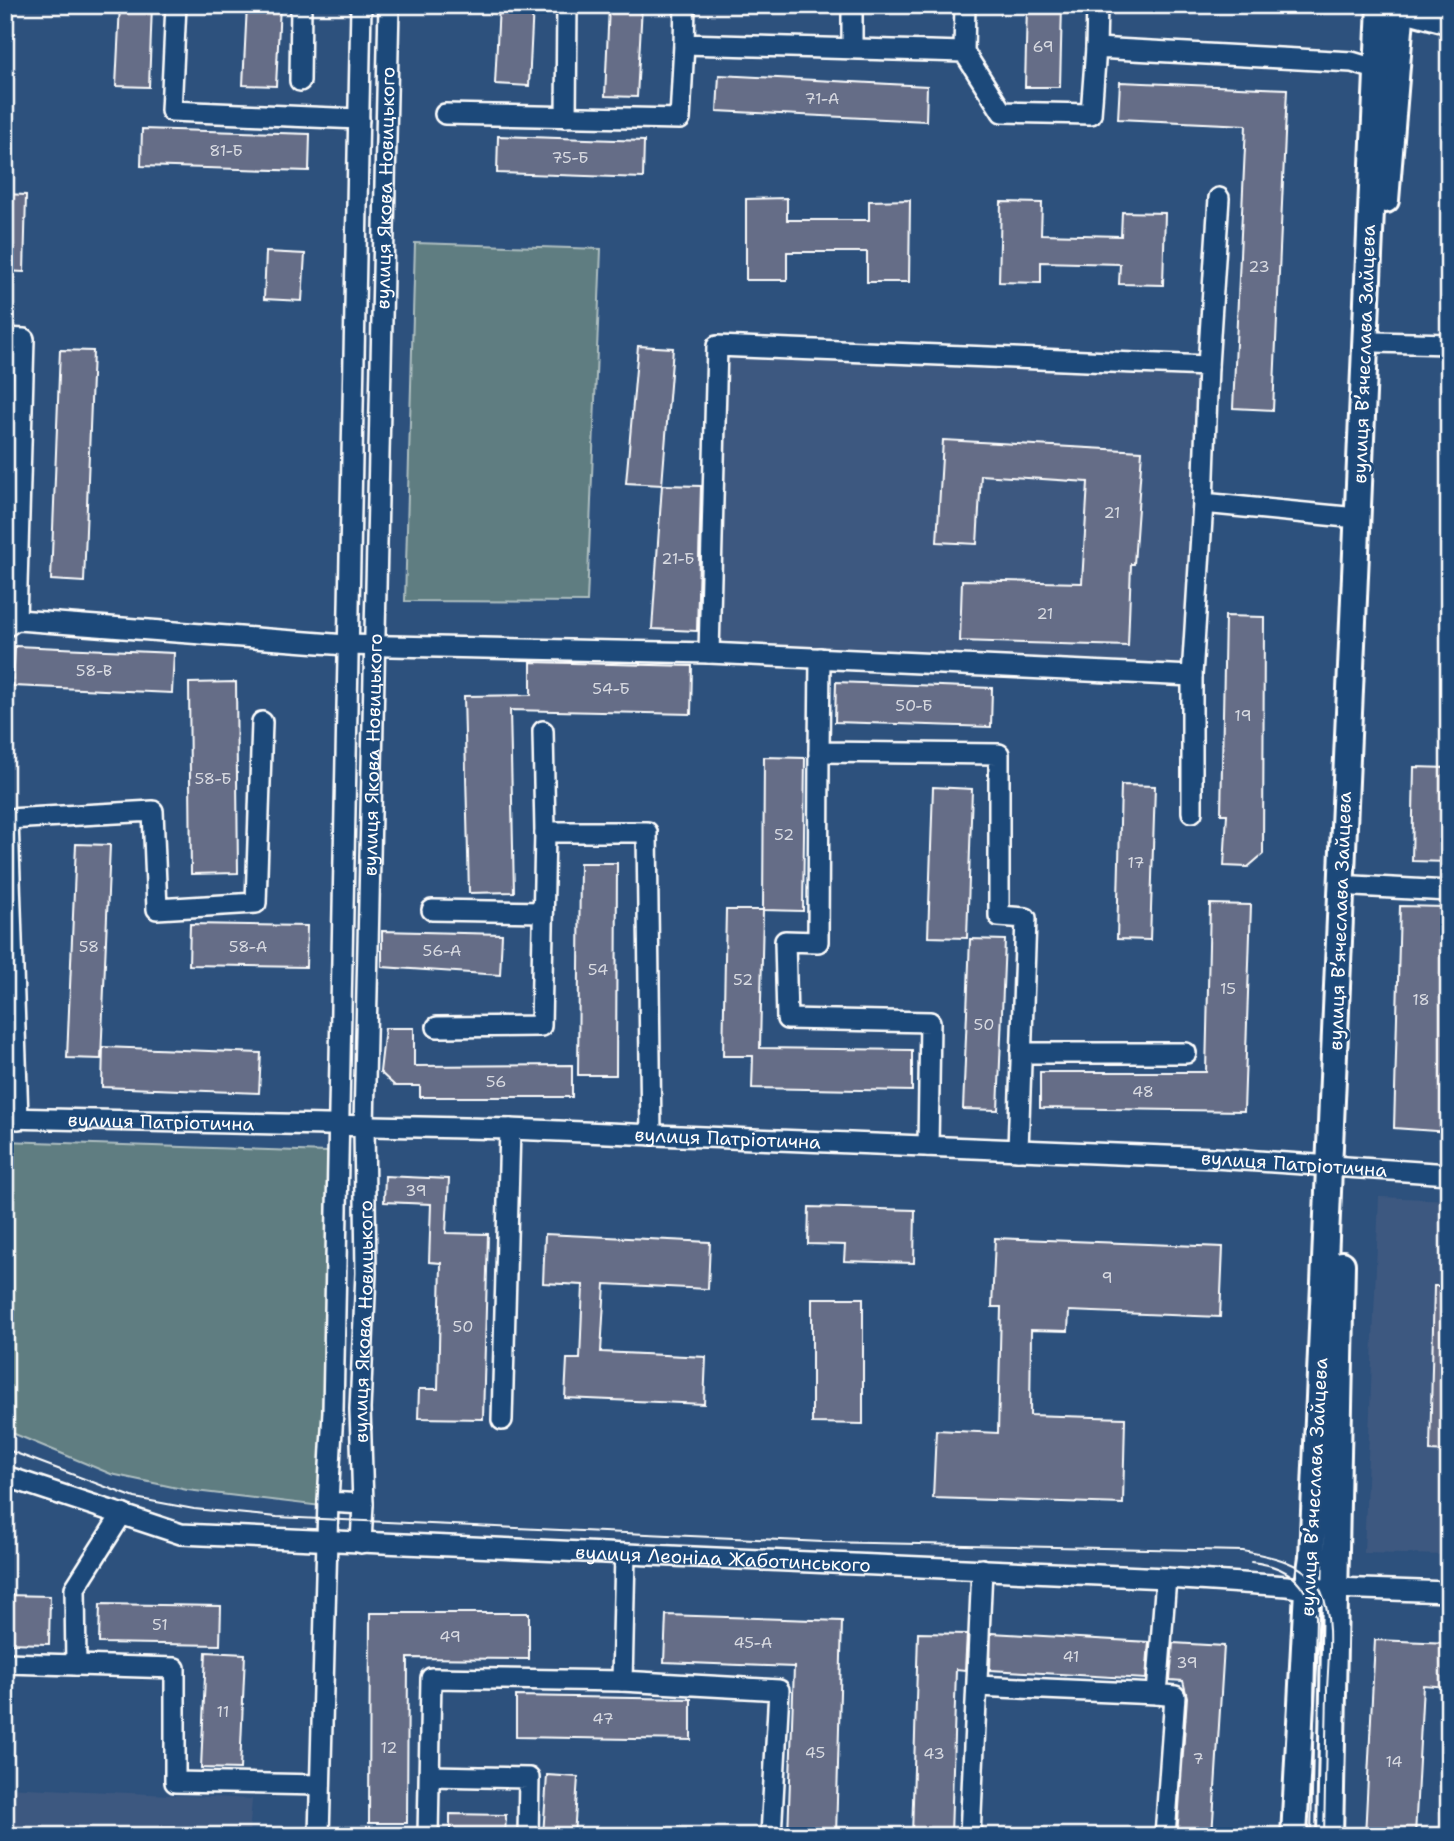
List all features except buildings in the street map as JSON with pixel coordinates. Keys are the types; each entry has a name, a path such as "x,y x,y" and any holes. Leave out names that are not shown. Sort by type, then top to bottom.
{"main road":[{"path":"1393,6 1449,21"},
{"name":"вулиця Вʼячеслава Зайцева","path":"1330,1836 1337,1169 1357,517 1375,69 1393,6"},
{"name":"вулиця Вʼячеслава Зайцева","path":"1294,1836 1307,1590 1312,1557 1355,886 1375,342 1393,6"}],"street":[{"path":"176,5 171,111 359,119"},
{"path":"300,81 301,5"},
{"name":"вулиця Якова Новицького","path":"319,1836 338,1125 361,5"},
{"name":"вулиця Якова Новицького","path":"361,1543 363,1504 360,1409 366,1273 364,1126 377,646 389,5"},
{"path":"566,117 567,5"},
{"path":"445,114 680,119 685,5"},
{"path":"852,5 852,47"},
{"path":"964,5 964,52 1002,112 1091,114 1097,5"},
{"path":"684,44 964,52"},
{"path":"1096,48 1352,62 1375,69"},
{"path":"1192,812 1192,676 1219,198"},
{"path":"5,338 24,339 9,622 346,645 709,653 1192,676"},
{"path":"1375,342 1449,344"},
{"path":"709,653 717,346 1208,366"},
{"path":"1203,503 1357,517"},
{"path":"820,658 818,942 785,941 788,1019 930,1022 928,1146"},
{"path":"12,1119 8,819 153,811 157,909 256,904 261,722"},
{"path":"437,1027 541,1026 545,832 543,731"},
{"path":"819,752 999,754 999,916 1026,918 1018,1150"},
{"path":"545,832 647,832 651,1135"},
{"path":"1355,886 1449,891"},
{"path":"432,910 543,912"},
{"path":"1021,1053 1186,1053"},
{"name":"вулиця Патріотична","path":"12,1119 510,1129 1214,1158 1337,1169 1449,1174"},
{"path":"502,1420 510,1129"},
{"name":"вулиця Леоніда Жаботинського","path":"5,1476 181,1534 1166,1578 1287,1586 1307,1590 1334,1588 1449,1592"},
{"path":"328,1502 363,1504"},
{"path":"76,1665 75,1588 122,1514"},
{"path":"622,1682 625,1554"},
{"path":"970,1836 982,1569"},
{"path":"1157,1694 1166,1578"},
{"path":"5,1663 175,1668 175,1782 320,1784"},
{"path":"428,1836 431,1678 622,1682 779,1690 771,1836"},
{"path":"977,1686 1175,1696 1166,1836"},
{"path":"431,1776 530,1778 528,1836"}],"shaded area":[{"path":"725,351 1201,372 1183,664 716,644"},
{"path":"1379,1197 1449,1200 1449,1555 1364,1553"},
{"path":"5,1787 252,1799 249,1836 5,1836"}],"green space":[{"path":"415,243 601,249 587,602 405,601"},
{"path":"5,1141 328,1152 321,1506 187,1490 111,1474 5,1430"}],"tram line":[{"path":"5,1449 135,1498 194,1509 277,1517 823,1542 1243,1551 1276,1558 1297,1567 1315,1581 1328,1614 1324,1836"},
{"path":"1251,1562 1276,1567 1293,1577 1306,1593 1316,1616 1311,1836"}]}
